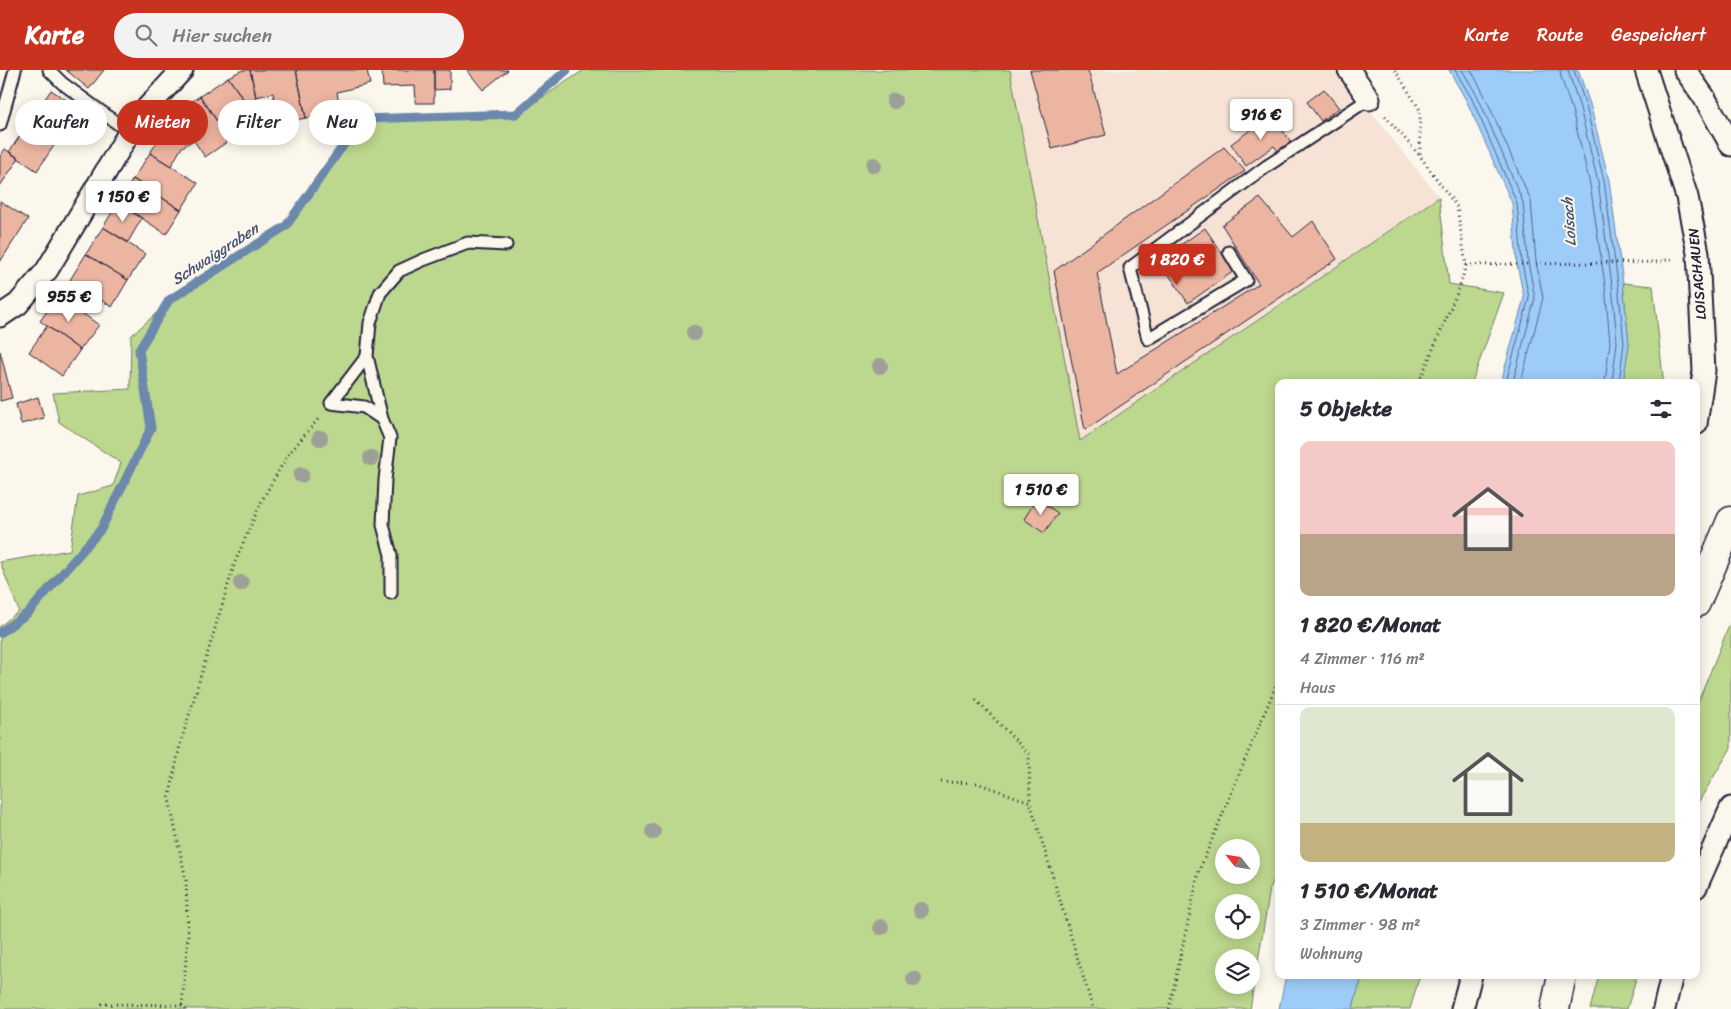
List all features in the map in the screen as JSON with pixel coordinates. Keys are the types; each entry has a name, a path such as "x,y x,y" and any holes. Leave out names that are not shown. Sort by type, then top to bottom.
{"main road":[{"path":"1700,594 1731,521"},
{"path":"1554,1009 1561,979"}],"street":[{"path":"154,100 182,70"},
{"path":"1349,70 1369,98"},
{"name":"LOISACHAUEN","path":"1646,70 1688,197 1698,253 1704,371 1700,398"},
{"path":"1685,70 1704,97 1731,145"},
{"path":"0,316 18,304 47,270 121,145"},
{"path":"1700,878 1731,808"},
{"path":"1462,1009 1470,979"},
{"path":"1664,1009 1671,979"}],"lane":[{"path":"0,125 15,70"},
{"path":"49,70 62,84 117,123"},
{"path":"1229,252 1246,280 1148,339 1130,268 1267,166 1369,98"},
{"path":"391,593 391,555 383,525 385,480 390,438 382,419 367,356 370,323 380,293 399,271 468,243 506,244"},
{"path":"331,403 367,356"},
{"path":"331,403 364,407 382,419"}],"path":[{"path":"1395,70 1420,110 1420,156"},
{"path":"1369,98 1420,156 1457,207 1466,265 1460,286 1420,379"},
{"path":"1466,265 1658,262"},
{"path":"182,1005 188,937 186,880 169,799 180,745 235,562 261,502 287,456 331,403"},
{"path":"1169,1009 1199,871 1275,688"},
{"path":"976,700 1029,754 1030,802 1093,1009"},
{"path":"942,782 977,783 1030,802"},
{"path":"101,1004 182,1005 186,1009"}],"shaded area":[{"path":"1010,70 1340,70 1358,96 1439,197 1079,441"}],"green space":[{"path":"584,70 1010,70 1080,441 1439,197 1449,284 1504,293 1473,379 1275,379 1275,877 1270,889 1260,949 1215,949 1215,994 1252,994 1250,1009 0,1009 0,626 19,611 0,562 70,550 78,496 113,486 121,463 59,422 53,393 130,389 131,336 196,277 198,283 287,226 345,145 376,145 376,120 516,115"},
{"path":"1623,283 1653,286 1662,379 1623,379 1629,344"},
{"path":"1731,621 1731,748 1700,799 1700,697"},
{"path":"1362,979 1419,979 1410,1009 1353,1009"},
{"path":"1598,979 1636,979 1627,1009 1590,1009"}],"water":[{"name":"Loisach","path":"1449,70 1578,70 1590,104 1609,180 1629,344 1623,379 1502,379 1524,298 1517,264 1512,203 1467,102"},
{"path":"1285,979 1362,979 1353,1009 1279,1009"}],"building":[{"path":"66,70 104,70 89,89"},
{"path":"243,70 250,70 256,97 251,100 244,100 228,77"},
{"path":"250,70 296,70 306,118 299,119 299,100 274,100 273,93 256,97"},
{"path":"296,70 367,70 370,84 337,92 338,100 309,100 309,117 306,118"},
{"path":"382,70 434,70 434,103 416,103 415,86 383,87"},
{"path":"434,70 450,70 450,89 434,90"},
{"path":"467,70 508,70 483,90"},
{"path":"1030,70 1088,70 1106,135 1052,149"},
{"path":"228,77 244,100 218,100 218,122 208,108 208,100 203,100 200,96"},
{"path":"1324,89 1339,108 1321,121 1307,102"},
{"path":"51,90 67,100 44,100"},
{"path":"200,96 203,100 194,100"},
{"path":"208,108 218,122 218,145 223,145 205,157 197,145 208,145"},
{"path":"1271,115 1291,142 1279,152 1274,146 1246,166 1231,144"},
{"path":"15,143 15,145 54,145 37,171 9,152"},
{"path":"155,145 185,145 182,147 171,166 150,153"},
{"path":"1224,147 1245,171 1097,273 1117,374 1259,284 1222,225 1260,198 1293,237 1313,221 1337,259 1085,430 1054,271"},
{"path":"5,149 19,158 0,186 0,156"},
{"path":"150,153 198,183 181,210 133,179"},
{"path":"133,179 181,210 166,234 118,203"},
{"path":"0,201 28,219 0,262"},
{"path":"118,203 142,218 128,242 103,227"},
{"path":"103,227 145,254 128,280 86,254"},
{"path":"1205,228 1234,271 1188,303 1159,260"},
{"path":"86,254 128,280 112,307 70,280"},
{"path":"58,296 99,325 80,350 40,321"},
{"path":"47,326 80,350 62,376 29,352"},
{"path":"0,351 12,398 0,401"},
{"path":"38,397 44,418 21,424 16,404"},
{"path":"1037,499 1058,513 1044,533 1024,519"}],"waterway":[{"name":"Schwaiggraben","path":"0,633 29,612 101,529 151,428 139,350 169,300 286,226 362,119 516,114 567,70"}]}
